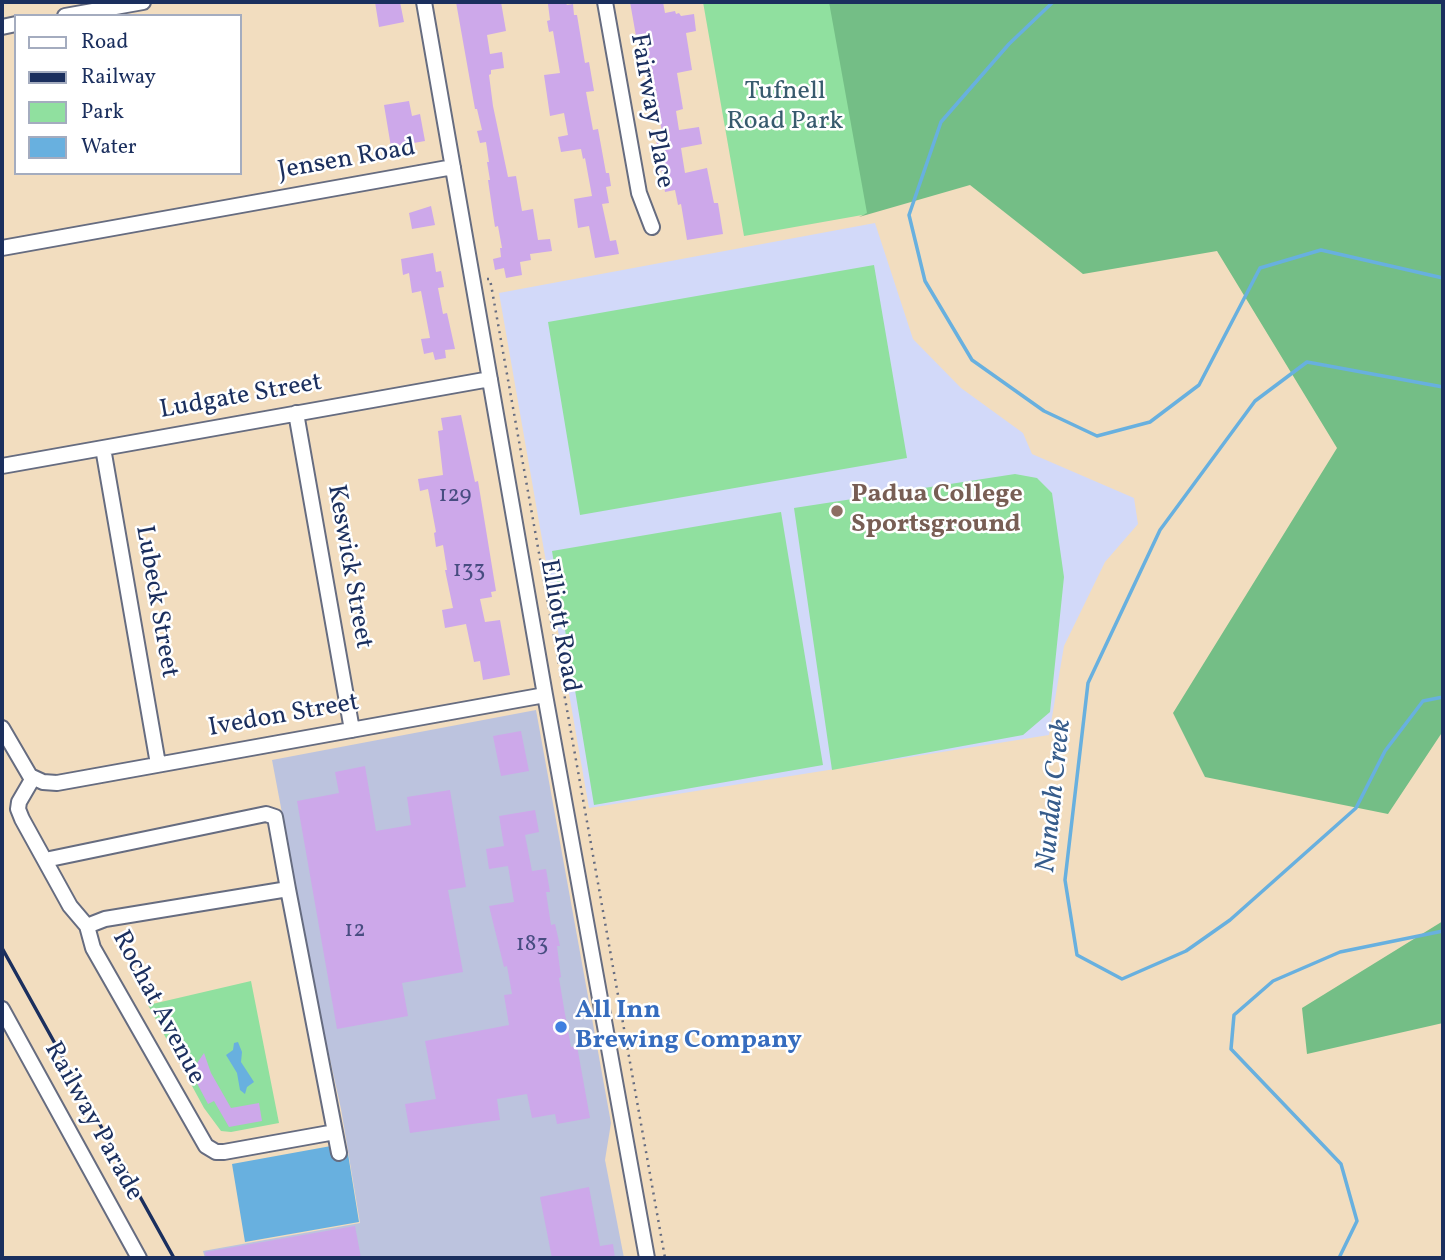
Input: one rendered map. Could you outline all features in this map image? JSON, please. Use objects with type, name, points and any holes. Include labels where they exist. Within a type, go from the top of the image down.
[{"type":"street","points":[[76,14],[143,2]]},
{"type":"street","name":"Elliott Road","points":[[424,2],[647,1258]]},
{"type":"street","name":"Fairway Place","points":[[605,2],[639,193],[652,227]]},
{"type":"street","name":"Jensen Road","points":[[2,248],[453,167]]},
{"type":"street","name":"Ludgate Street","points":[[2,466],[489,379]]},
{"type":"street","name":"Keswick Street","points":[[296,413],[352,730]]},
{"type":"street","name":"Lubeck Street","points":[[103,448],[158,764]]},
{"type":"street","name":"Ivedon Street","points":[[33,778],[57,783],[545,695]]},
{"type":"street","points":[[2,728],[24,769],[33,778]]},
{"type":"street","name":"Rochat Avenue","points":[[33,778],[21,796],[18,809],[70,906],[87,926],[93,948],[206,1146],[216,1152],[225,1152],[335,1132]]},
{"type":"street","points":[[45,860],[266,814],[275,817],[339,1153]]},
{"type":"street","points":[[87,926],[105,919],[288,889]]},
{"type":"street","name":"Railway Parade","points":[[3,1015],[139,1258]]},
{"type":"path","points":[[473,282],[490,279],[664,1258]]},
{"type":"shaded area","name":"Padua College Sportsground","points":[[875,223],[913,339],[961,388],[1023,433],[1032,454],[1134,498],[1138,524],[1105,562],[1064,646],[1049,735],[589,808],[499,293]]},
{"type":"shaded area","points":[[536,710],[611,1123],[605,1160],[624,1258],[205,1258],[203,1251],[360,1223],[341,1109],[321,1019],[272,760]]},
{"type":"green space","name":"Tufnell Road Park","points":[[703,2],[830,2],[868,214],[744,236]]},
{"type":"green space","points":[[829,2],[1443,2],[1443,731],[1388,814],[1205,777],[1173,713],[1337,448],[1217,251],[1083,274],[970,185],[859,217],[867,213]]},
{"type":"green space","points":[[874,265],[907,458],[580,515],[548,322]]},
{"type":"green space","points":[[1015,474],[1037,478],[1052,493],[1064,577],[1050,712],[1023,735],[832,770],[794,508]]},
{"type":"green space","points":[[781,512],[823,765],[594,805],[552,551]]},
{"type":"green space","points":[[1443,921],[1443,1023],[1307,1054],[1302,1008]]},
{"type":"green space","points":[[251,981],[279,1123],[231,1132],[221,1131],[204,1108],[148,1005]]},
{"type":"water","points":[[238,1042],[242,1052],[241,1062],[254,1082],[247,1087],[245,1094],[240,1090],[237,1073],[226,1055],[233,1050],[234,1043]]},
{"type":"water","points":[[331,1146],[333,1157],[348,1154],[359,1222],[245,1242],[232,1164]]},
{"type":"building","points":[[375,2],[400,2],[404,22],[379,27]]},
{"type":"building","points":[[456,2],[501,2],[506,31],[487,35],[490,54],[502,52],[504,68],[491,70],[489,75],[493,106],[508,177],[516,176],[522,211],[533,209],[538,240],[550,239],[552,251],[530,254],[531,260],[520,262],[522,275],[506,278],[504,268],[495,270],[493,259],[501,257],[502,248],[493,214],[486,142],[480,143],[477,131],[482,130],[475,109]]},
{"type":"building","points":[[565,2],[567,5],[573,4],[585,63],[589,62],[594,91],[586,92],[593,130],[598,129],[611,186],[606,187],[609,203],[602,204],[610,241],[616,240],[619,254],[595,258],[589,226],[578,228],[574,199],[592,196],[585,158],[583,159],[581,149],[561,152],[558,137],[568,135],[564,113],[550,116],[544,75],[560,73],[553,31],[549,32],[547,21],[550,20],[548,4]]},
{"type":"building","points":[[630,2],[663,2],[665,13],[675,11],[681,16],[694,14],[696,31],[686,33],[692,70],[677,73],[683,109],[676,111],[679,130],[699,127],[702,144],[681,148],[685,173],[707,168],[714,203],[718,203],[723,234],[687,240],[681,204],[678,205],[675,190],[665,192],[655,134],[662,133],[658,109],[651,110],[640,35],[636,36]]},
{"type":"building","points":[[409,101],[412,116],[420,114],[425,141],[391,147],[384,105]]},
{"type":"building","points":[[431,206],[435,225],[412,229],[409,213]]},
{"type":"building","points":[[433,253],[436,272],[441,271],[444,287],[438,288],[443,314],[447,313],[455,349],[445,350],[446,358],[435,360],[433,352],[424,354],[421,339],[430,338],[421,291],[412,293],[409,273],[403,275],[401,259]]},
{"type":"building","points":[[461,415],[475,482],[478,481],[496,591],[491,592],[492,597],[480,599],[485,622],[500,620],[510,675],[483,680],[480,661],[474,662],[466,624],[445,628],[442,610],[453,608],[443,545],[436,547],[428,489],[420,491],[418,479],[443,475],[438,431],[443,430],[441,418]]},
{"type":"building","points":[[521,731],[529,771],[501,776],[493,736]]},
{"type":"building","points":[[365,766],[376,831],[411,825],[407,797],[450,790],[466,887],[448,890],[463,972],[402,983],[408,1016],[337,1029],[297,801],[339,793],[335,772]]},
{"type":"building","points":[[535,810],[539,832],[525,835],[532,871],[546,869],[551,925],[555,924],[560,946],[557,946],[559,978],[565,1014],[571,1047],[577,1046],[590,1118],[557,1124],[555,1114],[532,1118],[527,1094],[497,1099],[500,1120],[410,1133],[405,1104],[436,1099],[425,1041],[509,1025],[504,995],[512,994],[507,966],[504,967],[489,906],[514,902],[508,866],[489,869],[486,849],[504,846],[499,816]]},
{"type":"building","points":[[204,1053],[211,1073],[231,1108],[259,1103],[262,1121],[229,1127],[214,1101],[208,1104],[191,1072]]},
{"type":"building","points":[[589,1187],[600,1246],[613,1244],[615,1258],[552,1258],[540,1197]]},
{"type":"building","points":[[355,1226],[361,1258],[206,1258],[205,1252]]},
{"type":"waterway","name":"Nundah Creek","points":[[1053,2],[1009,44],[941,122],[909,215],[925,281],[972,360],[1044,411],[1097,436],[1150,422],[1199,385],[1260,268],[1321,250],[1443,278]]},
{"type":"waterway","name":"Nundah Creek","points":[[1443,387],[1307,362],[1255,401],[1160,530],[1088,683],[1065,880],[1077,955],[1122,979],[1186,951],[1230,920],[1356,808],[1385,751],[1423,701],[1443,697]]},
{"type":"waterway","name":"Nundah Creek","points":[[1339,1258],[1357,1221],[1341,1164],[1231,1049],[1234,1015],[1273,981],[1340,952],[1443,931]]},
{"type":"railway","points":[[2,948],[174,1258]]},
{"type":"place","name":"Padua College Sportsground","points":[[837,511]]},
{"type":"place","name":"All Inn Brewing Company","points":[[561,1027]]}]
